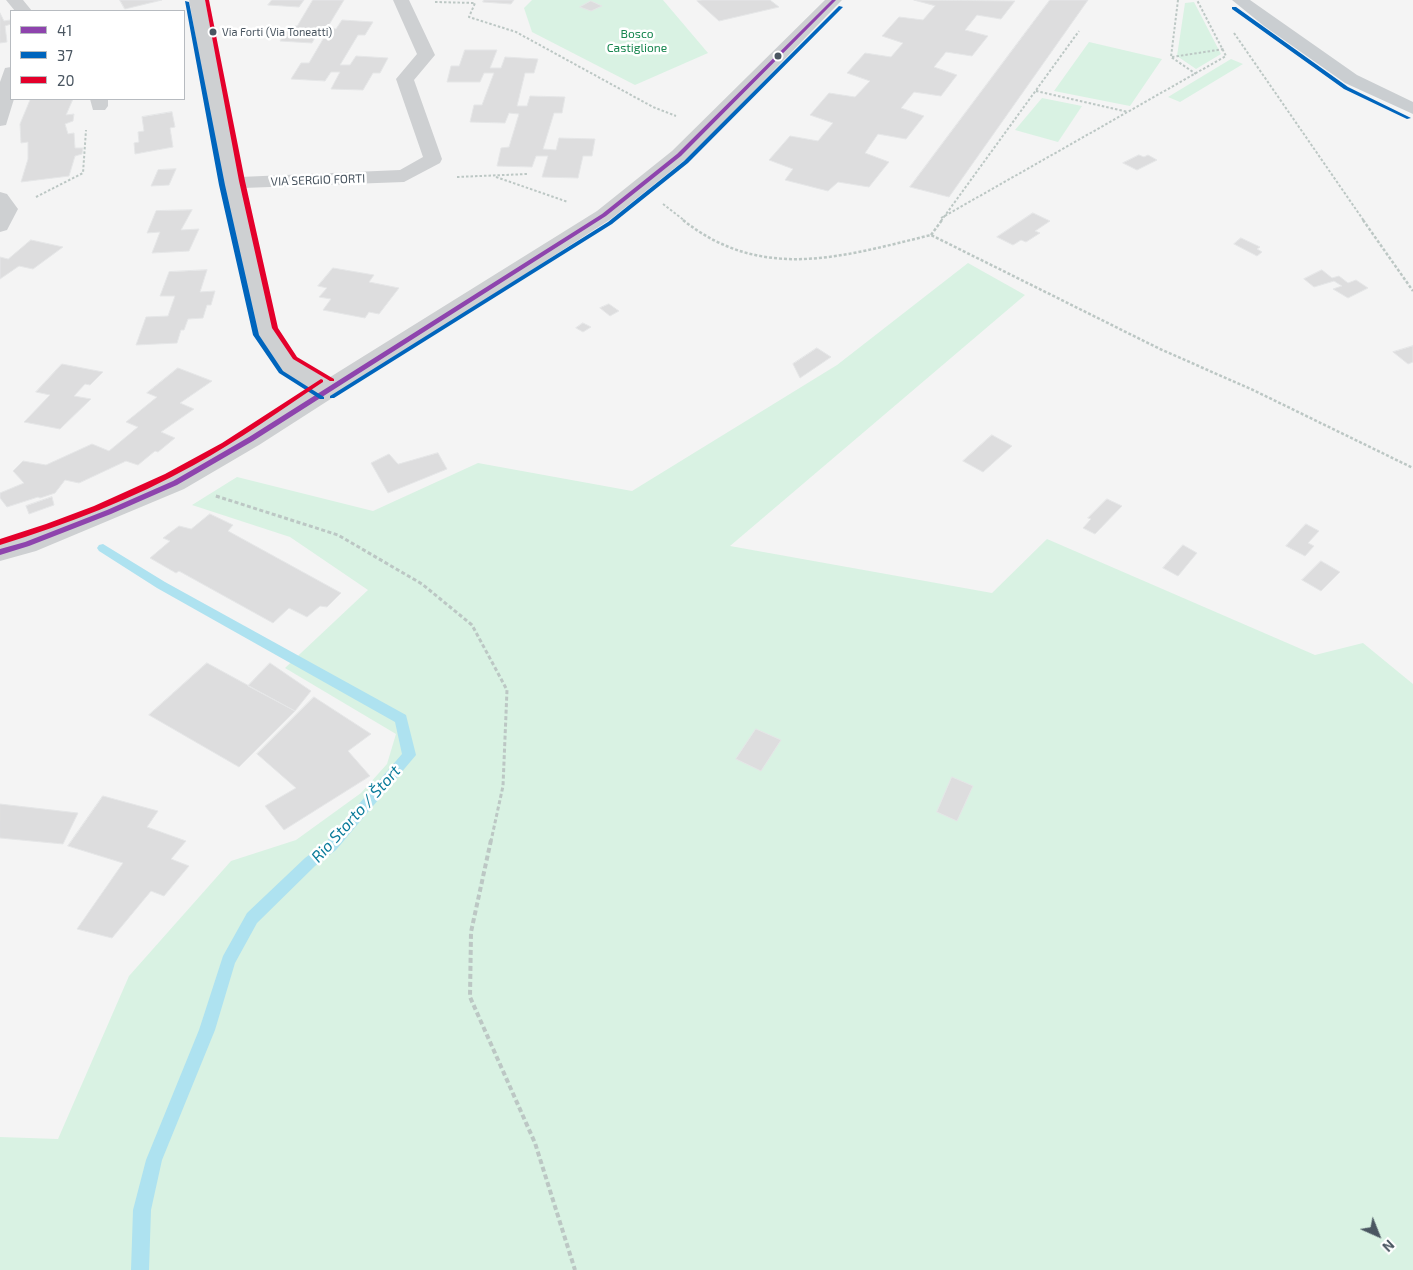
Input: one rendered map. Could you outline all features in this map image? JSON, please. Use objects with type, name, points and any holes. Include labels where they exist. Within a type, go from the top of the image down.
[{"type":"main road","points":[[1240,0],[1351,79],[1413,109]]},
{"type":"street","points":[[14,0],[23,10]]},
{"type":"street","points":[[197,0],[232,183],[266,332],[288,365],[326,389]]},
{"type":"street","points":[[0,552],[27,544],[100,516],[175,483],[252,439],[326,389],[529,264],[604,215],[642,185],[712,124],[834,0]]},
{"type":"street","name":"VIA SERGIO FORTI","points":[[232,183],[404,176],[433,158],[405,80],[426,55],[401,1]]},
{"type":"street","points":[[0,122],[10,77]]},
{"type":"path","points":[[1171,57],[1178,0]]},
{"type":"path","points":[[941,218],[1226,56],[1197,0]]},
{"type":"path","points":[[401,1],[475,2],[469,17],[516,32],[653,107],[682,117]]},
{"type":"path","points":[[931,235],[941,218],[1079,31]]},
{"type":"path","points":[[1233,32],[1306,140],[1413,291]]},
{"type":"path","points":[[1171,57],[1224,49]]},
{"type":"path","points":[[1171,57],[1196,74]]},
{"type":"path","points":[[1036,91],[1129,112]]},
{"type":"path","points":[[3,211],[65,184],[83,173],[88,111],[99,102]]},
{"type":"path","points":[[404,176],[527,174]]},
{"type":"path","points":[[492,176],[574,204]]},
{"type":"path","points":[[642,185],[687,226],[717,243],[744,254],[772,259],[832,258],[931,235],[1160,349],[1253,390],[1413,468]]},
{"type":"path","points":[[210,494],[338,535],[422,584],[472,625],[507,690],[503,786],[471,932],[470,998],[535,1143],[575,1270]]},
{"type":"green space","name":"Bosco Castiglione","points":[[532,0],[663,0],[708,53],[635,85],[532,32],[524,8]]},
{"type":"green space","points":[[1194,2],[1221,54],[1196,69],[1177,56],[1185,3]]},
{"type":"green space","points":[[1089,42],[1162,59],[1130,106],[1054,91]]},
{"type":"green space","points":[[1231,59],[1243,64],[1180,102],[1168,97]]},
{"type":"green space","points":[[1042,98],[1082,106],[1058,142],[1015,130]]},
{"type":"green space","points":[[968,263],[1025,295],[730,546],[992,593],[1047,539],[1315,655],[1363,643],[1413,684],[1413,1270],[0,1270],[0,1137],[58,1139],[129,976],[231,861],[296,840],[361,793],[387,764],[396,734],[285,668],[368,590],[290,537],[192,505],[237,477],[373,511],[478,463],[632,491],[837,365]]},
{"type":"building","points":[[120,0],[162,0],[125,9]]},
{"type":"building","points":[[272,0],[304,0],[299,7],[268,5]]},
{"type":"building","points":[[313,0],[344,0],[327,28],[336,29],[342,20],[373,22],[365,35],[358,35],[340,65],[350,65],[356,56],[388,58],[380,73],[373,73],[363,90],[331,89],[340,72],[331,72],[325,81],[291,79],[301,63],[309,63],[326,34],[317,34],[312,43],[280,41],[289,26],[297,26]]},
{"type":"building","points":[[484,0],[514,0],[511,4],[483,2]]},
{"type":"building","points":[[770,0],[779,7],[719,21],[697,1]]},
{"type":"building","points":[[914,0],[1015,1],[1001,19],[977,15],[965,30],[988,36],[972,56],[946,52],[934,67],[957,75],[941,96],[914,92],[901,108],[924,116],[906,139],[878,134],[865,153],[889,162],[869,187],[838,182],[828,191],[785,180],[793,169],[769,160],[790,136],[818,141],[833,123],[810,115],[829,93],[855,97],[870,81],[847,73],[865,53],[891,57],[903,43],[882,36],[899,17],[923,20],[935,6]]},
{"type":"building","points":[[1050,0],[1088,0],[949,197],[910,187]]},
{"type":"building","points":[[591,1],[602,6],[591,11],[580,7]]},
{"type":"building","points":[[0,13],[4,21],[10,20],[10,24],[5,26],[7,42],[0,43]]},
{"type":"building","points":[[465,50],[497,50],[490,68],[501,68],[505,57],[538,59],[534,73],[525,73],[517,106],[527,106],[530,96],[565,97],[562,113],[554,113],[543,149],[556,150],[559,138],[595,139],[592,156],[583,156],[578,178],[542,177],[548,156],[536,156],[532,167],[497,166],[501,148],[509,147],[519,114],[509,113],[505,123],[470,122],[474,105],[482,105],[494,73],[484,73],[480,82],[447,82],[451,66],[459,66]]},
{"type":"building","points":[[30,100],[73,100],[66,115],[74,114],[73,121],[65,124],[68,134],[74,133],[75,148],[83,148],[82,154],[75,156],[69,176],[21,182],[28,159],[28,142],[21,143],[20,124]]},
{"type":"building","points":[[172,112],[175,127],[170,128],[173,147],[135,154],[134,143],[139,142],[138,132],[144,131],[142,117]]},
{"type":"building","points":[[1139,155],[1144,157],[1148,155],[1157,160],[1137,170],[1123,163]]},
{"type":"building","points":[[176,169],[169,185],[151,186],[158,170]]},
{"type":"building","points":[[192,210],[181,230],[199,229],[189,251],[152,253],[160,232],[147,233],[156,211]]},
{"type":"building","points":[[1033,213],[1050,221],[1035,231],[1040,233],[1026,242],[1021,240],[1013,245],[997,237]]},
{"type":"building","points":[[1241,238],[1260,247],[1257,249],[1262,252],[1257,256],[1234,244]]},
{"type":"building","points":[[31,240],[63,247],[33,269],[19,266],[0,279],[0,257],[8,259]]},
{"type":"building","points":[[333,268],[374,275],[369,282],[399,288],[379,314],[369,312],[365,318],[323,310],[331,299],[319,297],[327,288],[318,286]]},
{"type":"building","points":[[207,270],[200,292],[215,291],[211,305],[207,305],[203,318],[188,319],[184,330],[181,330],[177,343],[136,345],[146,317],[168,316],[175,296],[160,296],[169,272]]},
{"type":"building","points":[[1322,270],[1332,278],[1339,276],[1348,283],[1356,280],[1368,288],[1348,298],[1333,289],[1342,286],[1334,281],[1314,287],[1304,279]]},
{"type":"building","points":[[609,304],[619,311],[610,316],[600,308]]},
{"type":"building","points":[[583,323],[591,327],[583,332],[576,328]]},
{"type":"building","points":[[1413,346],[1413,362],[1408,364],[1393,352]]},
{"type":"building","points":[[817,348],[831,357],[800,378],[793,364]]},
{"type":"building","points":[[62,364],[103,372],[90,385],[85,384],[74,396],[91,399],[60,429],[24,422],[50,395],[36,392]]},
{"type":"building","points":[[178,368],[212,381],[180,403],[194,409],[161,432],[175,438],[158,452],[155,451],[138,465],[126,461],[79,483],[65,480],[55,493],[40,498],[7,507],[0,498],[0,493],[24,483],[13,471],[23,461],[46,465],[92,444],[109,451],[138,427],[126,422],[157,397],[147,393]]},
{"type":"building","points":[[992,435],[1012,446],[983,472],[963,461]]},
{"type":"building","points":[[438,453],[447,469],[388,493],[371,463],[389,454],[398,464]]},
{"type":"building","points":[[52,497],[54,505],[29,514],[26,506]]},
{"type":"building","points":[[1107,499],[1122,506],[1095,534],[1083,528],[1091,519],[1088,518]]},
{"type":"building","points":[[210,514],[233,525],[228,531],[341,593],[327,607],[320,606],[307,617],[289,608],[273,623],[179,571],[176,573],[150,558],[170,541],[163,538],[179,526],[191,529]]},
{"type":"building","points":[[1306,524],[1319,531],[1308,543],[1314,546],[1305,556],[1286,546]]},
{"type":"building","points":[[1183,545],[1197,553],[1178,576],[1163,568]]},
{"type":"building","points":[[1321,561],[1340,572],[1321,591],[1302,580]]},
{"type":"building","points":[[207,663],[295,711],[239,767],[149,715]]},
{"type":"building","points":[[270,663],[311,691],[295,711],[248,686]]},
{"type":"building","points":[[314,697],[371,734],[348,751],[370,776],[284,830],[265,806],[296,788],[257,754]]},
{"type":"building","points":[[756,729],[781,740],[761,771],[736,759]]},
{"type":"building","points":[[952,777],[973,786],[957,821],[937,812]]},
{"type":"building","points":[[103,796],[158,811],[147,827],[186,841],[171,859],[189,866],[164,896],[151,891],[112,938],[77,929],[123,863],[68,846]]},
{"type":"building","points":[[0,804],[78,813],[63,844],[0,838]]},
{"type":"waterway","name":"Rio Storto / Štort","points":[[103,548],[161,585],[401,719],[409,755],[331,846],[310,862],[252,918],[228,961],[207,1030],[154,1160],[142,1210],[140,1270]]},
{"type":"transit line","name":"20","points":[[207,0],[242,181],[275,328],[295,358],[332,380]]},
{"type":"transit line","name":"41","points":[[0,552],[27,544],[109,512],[175,483],[251,439],[604,215],[679,155],[834,0]]},
{"type":"transit line","name":"37","points":[[187,2],[222,185],[256,335],[281,372],[322,398]]},
{"type":"transit line","name":"37","points":[[332,397],[610,223],[686,162],[841,7]]},
{"type":"transit line","name":"37","points":[[1234,8],[1346,88],[1409,118]]},
{"type":"transit line","name":"20","points":[[0,542],[97,508],[167,476],[257,424],[321,381]]},
{"type":"place","name":"Via Forti (Via Toneatti)","points":[[213,32]]}]
